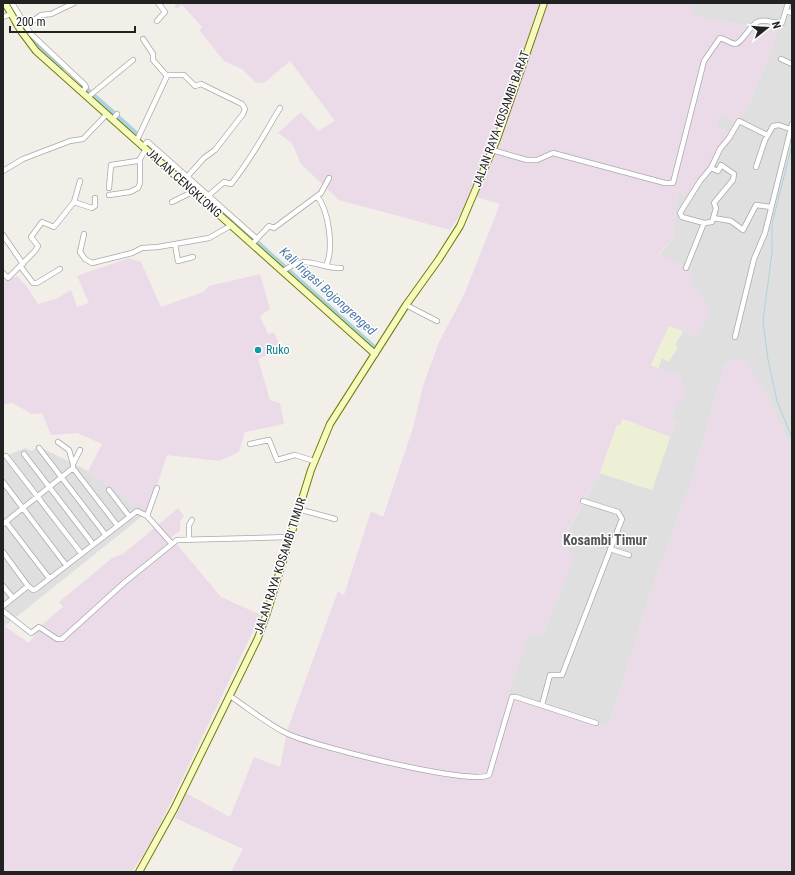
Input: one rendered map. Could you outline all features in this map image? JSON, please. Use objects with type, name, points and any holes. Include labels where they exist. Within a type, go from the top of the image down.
[{"type":"main road","name":"JALAN CENGKLONG","points":[[5,3],[28,42],[36,51],[91,95],[107,114],[115,116],[137,140],[169,165],[232,225],[255,242],[375,354]]},
{"type":"main road","name":"JALAN RAYA KOSAMBI BARAT","points":[[375,354],[406,305],[439,259],[460,226],[492,150],[544,3]]},
{"type":"main road","name":"JALAN RAYA KOSAMBI TIMUR","points":[[140,872],[185,780],[230,696],[252,651],[266,616],[289,537],[314,461],[330,424],[375,354]]},
{"type":"street","points":[[12,3],[26,26],[40,44],[83,83],[83,90]]},
{"type":"street","points":[[26,26],[41,15],[51,14],[74,3]]},
{"type":"street","points":[[157,21],[165,12],[158,3]]},
{"type":"street","points":[[492,150],[527,160],[537,160],[553,153],[665,183],[673,183],[704,61],[709,51],[720,38],[737,44],[758,22],[765,20],[782,23],[788,3]]},
{"type":"street","points":[[786,11],[792,13]]},
{"type":"street","points":[[3,17],[11,14]]},
{"type":"street","points":[[143,39],[153,54],[153,60],[167,75],[184,75],[195,86],[201,84],[242,104],[245,109],[243,114],[216,150],[204,158],[186,178]]},
{"type":"street","points":[[781,59],[792,64]]},
{"type":"street","points":[[91,95],[133,60]]},
{"type":"street","points":[[137,140],[167,75]]},
{"type":"street","points":[[208,196],[224,182],[231,184],[241,172],[260,144],[280,108]]},
{"type":"street","points":[[3,171],[23,159],[70,141],[82,139],[107,114]]},
{"type":"street","points":[[711,168],[718,170],[721,166],[734,174],[733,180],[714,203],[716,208],[711,224],[704,224],[682,217],[680,213],[700,181],[711,168],[720,150],[739,121],[767,135]]},
{"type":"street","points":[[735,337],[754,259],[765,233],[792,124]]},
{"type":"street","points":[[756,167],[767,135],[775,125],[790,129]]},
{"type":"street","points":[[109,195],[130,192],[138,188],[140,159],[145,146]]},
{"type":"street","points":[[109,188],[111,164],[132,162],[140,159]]},
{"type":"street","points":[[169,165],[186,178],[192,187],[208,196],[255,242],[269,226],[274,228],[318,196],[323,191],[329,178]]},
{"type":"street","points":[[3,273],[8,278],[22,266],[38,247],[31,238],[42,222],[54,227],[74,202],[80,181]]},
{"type":"street","points":[[172,202],[192,187]]},
{"type":"street","points":[[318,196],[327,219],[330,258],[326,266]]},
{"type":"street","points":[[74,202],[92,208],[95,206],[96,198]]},
{"type":"street","points":[[713,218],[730,221],[743,230],[756,204],[771,207]]},
{"type":"street","points":[[686,268],[704,224]]},
{"type":"street","points":[[84,234],[80,252],[85,259],[92,263],[132,253],[142,248],[209,238],[232,225]]},
{"type":"street","points":[[3,234],[33,283],[37,283],[60,269]]},
{"type":"street","points":[[175,244],[178,261],[193,257]]},
{"type":"street","points":[[285,269],[302,261],[311,261],[326,266],[341,268]]},
{"type":"street","points":[[406,305],[438,321]]},
{"type":"street","points":[[250,444],[270,440],[277,460],[282,460],[288,456],[291,457],[295,455],[314,461]]},
{"type":"street","points":[[58,442],[70,451],[73,466],[117,525]]},
{"type":"street","points":[[38,448],[105,534]]},
{"type":"street","points":[[49,578],[4,523],[62,477],[73,466],[80,450]]},
{"type":"street","points":[[24,454],[93,544]]},
{"type":"street","points":[[6,456],[81,553]]},
{"type":"street","points":[[3,482],[66,565]]},
{"type":"street","points":[[147,516],[157,488]]},
{"type":"street","points":[[109,490],[129,516]]},
{"type":"street","points":[[542,705],[550,675],[562,675],[622,519],[622,516],[618,512],[583,501]]},
{"type":"street","points":[[298,509],[335,519]]},
{"type":"street","points":[[3,552],[28,586],[33,590],[137,511],[147,516],[172,544]]},
{"type":"street","points":[[189,539],[189,525],[192,520]]},
{"type":"street","points":[[3,611],[29,632],[33,632],[39,627],[57,639],[62,640],[125,582],[178,539],[289,537]]},
{"type":"street","points":[[610,549],[629,555]]},
{"type":"street","points":[[3,586],[13,598]]},
{"type":"street","points":[[3,606],[28,586]]},
{"type":"street","points":[[230,696],[285,733],[421,770],[483,778],[489,776],[491,771],[512,697],[542,705],[596,724]]},
{"type":"shaded area","points":[[177,3],[693,3],[692,14],[717,21],[748,26],[763,19],[779,22],[770,55],[745,112],[737,123],[720,113],[716,126],[729,132],[706,174],[690,199],[678,192],[673,238],[659,254],[685,267],[693,280],[691,283],[693,288],[696,286],[711,310],[697,337],[669,326],[651,365],[682,377],[679,383],[687,388],[680,404],[677,403],[671,417],[676,419],[670,437],[623,419],[620,426],[617,425],[600,473],[562,540],[569,544],[568,551],[576,555],[542,636],[530,633],[508,694],[608,728],[654,583],[691,483],[724,367],[733,359],[746,361],[768,397],[792,450],[792,872],[231,872],[243,849],[175,818],[186,793],[230,817],[254,757],[280,767],[287,731],[338,591],[344,595],[371,511],[383,517],[413,428],[423,386],[439,342],[464,295],[500,204],[473,196],[450,230],[339,200],[301,164],[292,143],[278,133],[301,112],[318,131],[335,121],[290,61],[265,82],[256,83],[242,69],[224,61],[199,30],[202,27],[182,5],[177,9],[174,6]]},
{"type":"shaded area","points":[[693,3],[792,3],[792,450],[768,397],[746,362],[733,359],[724,367],[691,483],[654,583],[608,728],[508,694],[530,632],[542,636],[575,556],[567,551],[562,541],[600,473],[652,490],[676,420],[671,418],[677,403],[679,383],[682,377],[658,368],[662,358],[668,362],[678,348],[674,345],[683,331],[697,337],[696,286],[693,289],[685,267],[659,255],[673,238],[678,191],[690,199],[729,133],[716,126],[720,113],[745,112],[770,55],[779,23],[763,19],[748,26],[717,21],[691,14]]},
{"type":"shaded area","points":[[129,258],[141,262],[161,307],[203,292],[209,286],[260,274],[270,309],[260,316],[268,334],[274,332],[281,349],[258,359],[270,400],[280,403],[284,424],[245,432],[239,452],[219,461],[167,455],[154,494],[145,514],[88,471],[102,444],[77,433],[51,435],[42,413],[32,414],[11,402],[3,406],[3,281],[17,276],[27,287],[38,304],[56,299],[71,290],[77,307],[89,303],[77,276]]},
{"type":"shaded area","points":[[38,446],[88,471],[145,514],[5,626],[3,625],[3,457],[25,448],[32,451]]},
{"type":"shaded area","points":[[178,508],[184,516],[180,522],[180,531],[171,537],[221,597],[261,615],[153,839],[132,872],[3,872],[3,625],[29,643],[43,624],[63,607],[59,602],[112,558],[123,554]]},
{"type":"green space","points":[[669,326],[683,331],[675,345],[678,348],[668,362],[662,358],[658,368],[651,365]]},
{"type":"green space","points":[[622,419],[670,437],[652,490],[600,473],[617,425],[620,426]]},
{"type":"waterway","name":"Kali Irigasi Bojongrenged","points":[[28,37],[63,67]]},
{"type":"waterway","name":"Kali Irigasi Bojongrenged","points":[[83,86],[115,114]]},
{"type":"waterway","name":"Kali Irigasi Bojongrenged","points":[[117,116],[138,135]]},
{"type":"waterway","points":[[792,145],[772,224],[772,252],[763,321],[768,360],[777,401],[792,438]]},
{"type":"waterway","name":"Kali Irigasi Bojongrenged","points":[[174,167],[189,184]]},
{"type":"waterway","name":"Kali Irigasi Bojongrenged","points":[[193,186],[266,250]]},
{"type":"waterway","name":"Kali Irigasi Bojongrenged","points":[[268,252],[374,347]]},
{"type":"place","name":"Ruko","points":[[258,350]]},
{"type":"district","name":"Kosambi Timur","points":[[605,540]]}]
